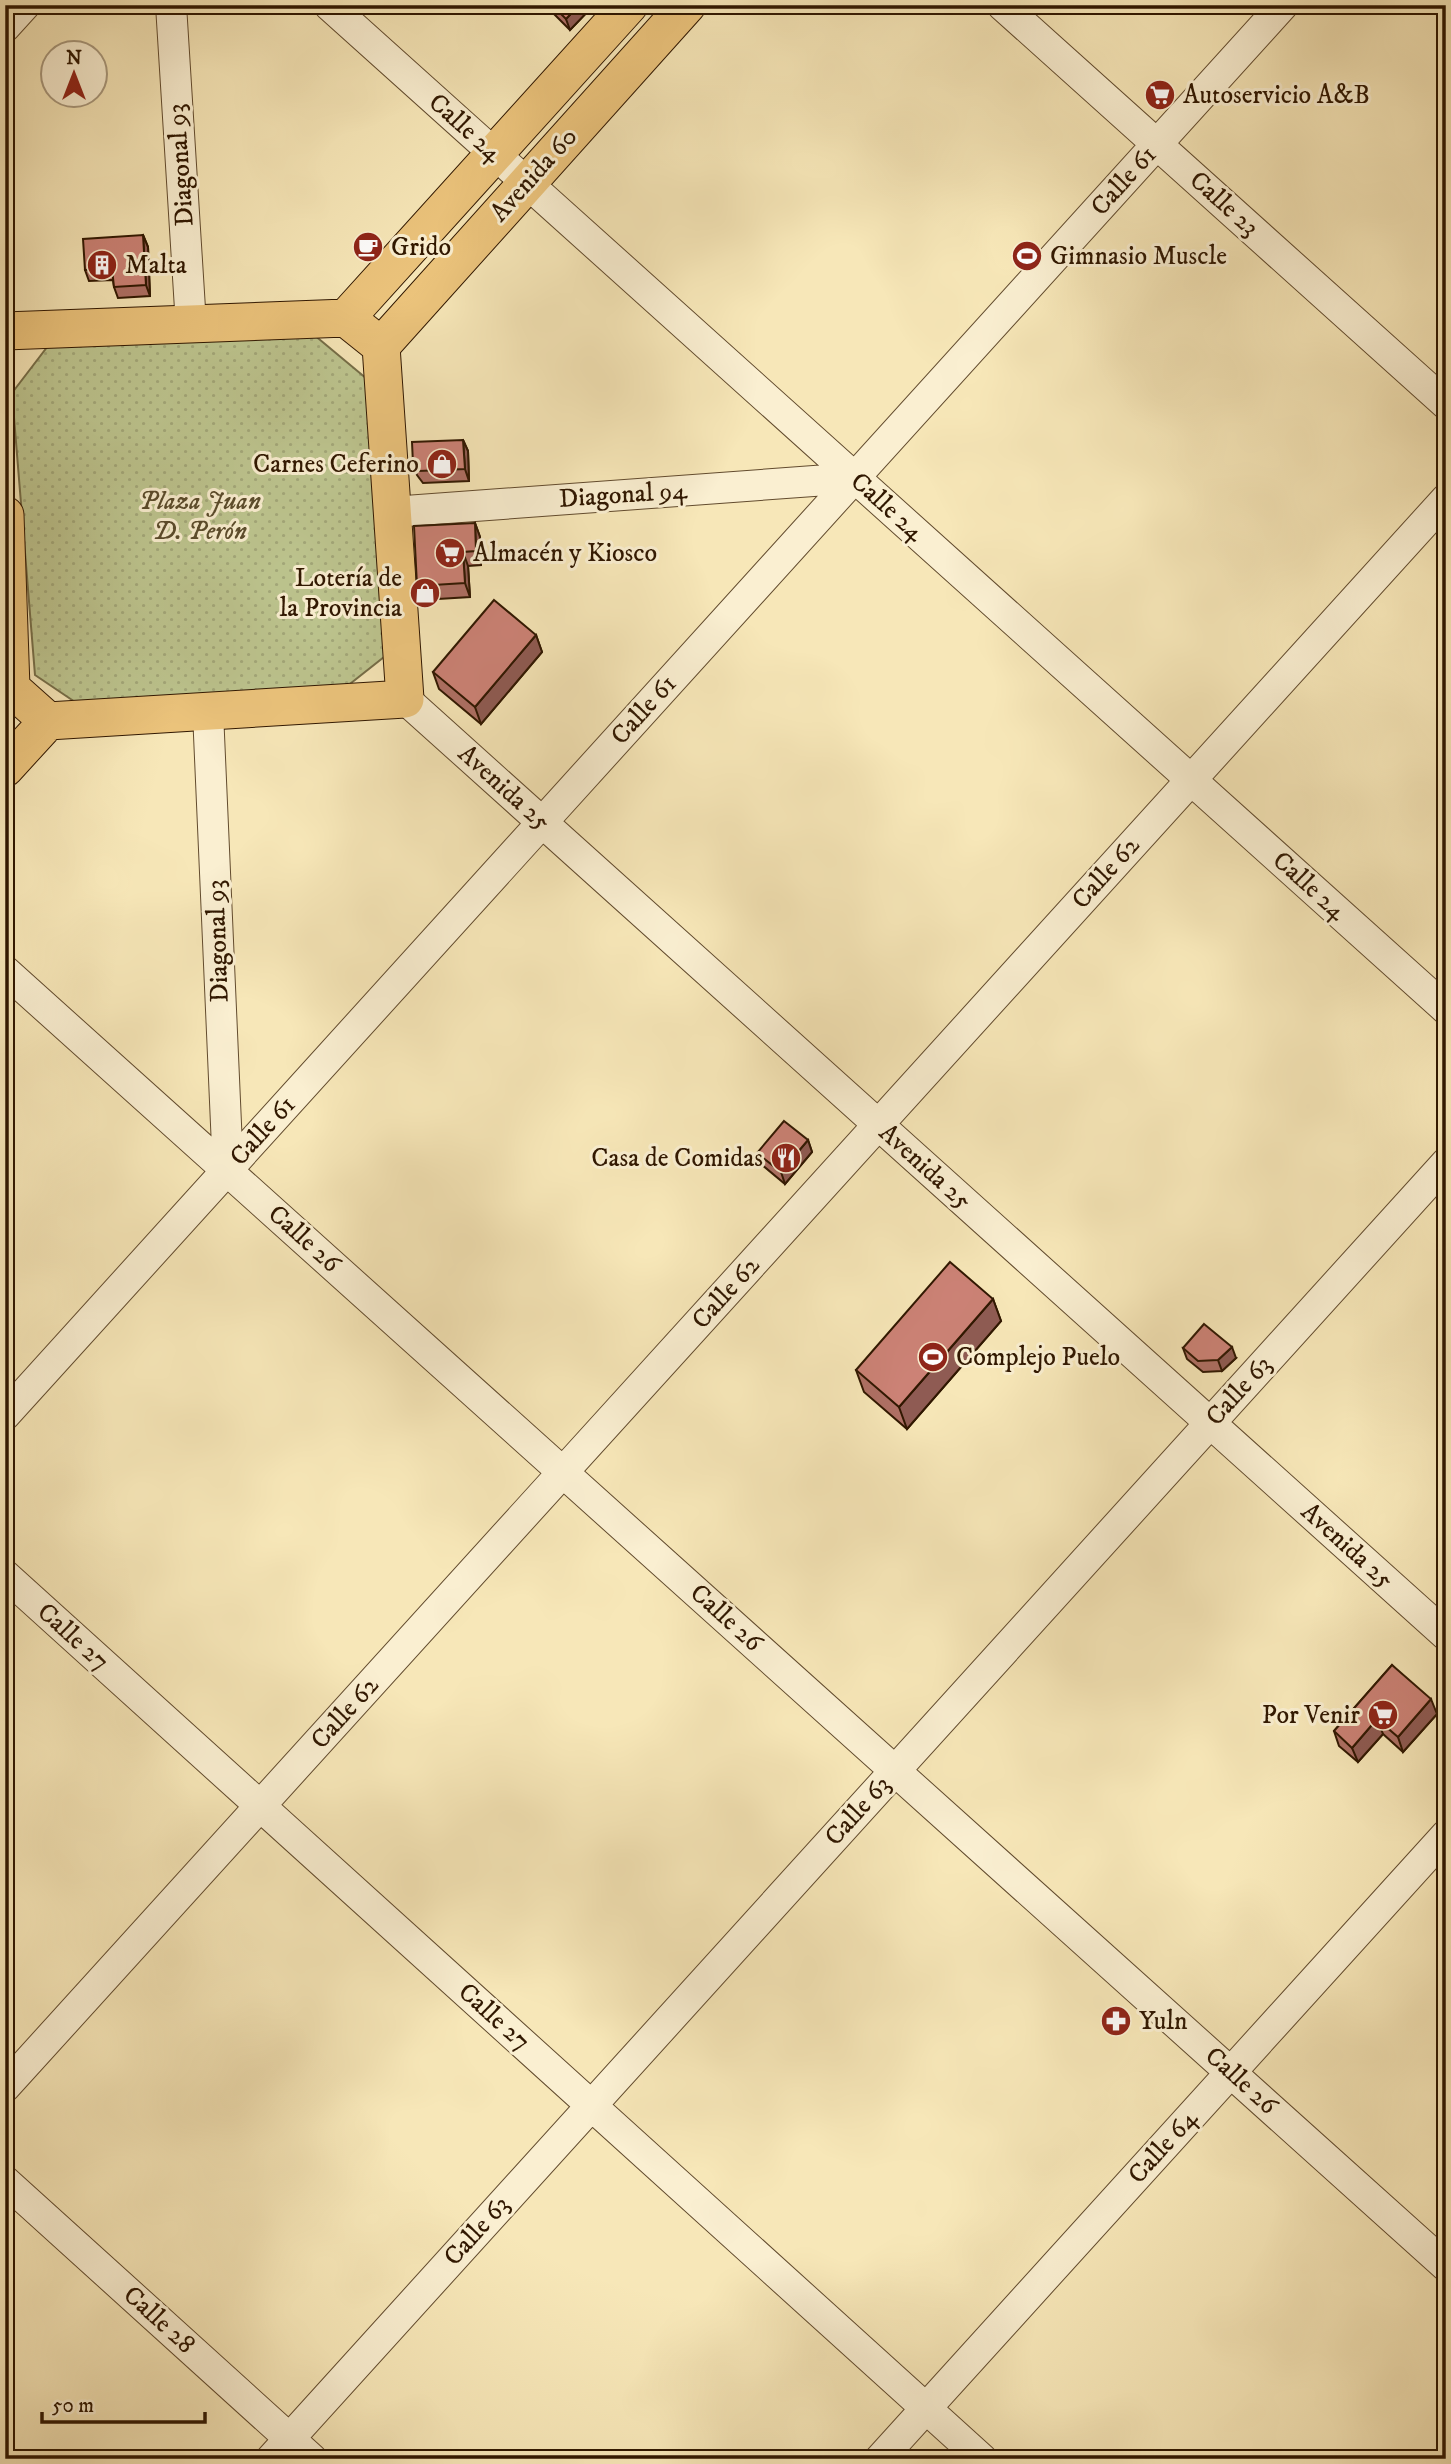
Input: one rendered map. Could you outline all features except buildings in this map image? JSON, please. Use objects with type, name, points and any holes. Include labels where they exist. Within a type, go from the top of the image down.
[{"type":"main road","name":"Avenida 60","points":[[346,318],[629,5]]},
{"type":"main road","name":"Avenida 60","points":[[381,346],[687,5]]},
{"type":"main road","points":[[5,331],[346,318],[381,346],[405,699],[48,721],[8,691],[5,515]]},
{"type":"main road","points":[[5,768],[48,721]]},
{"type":"street","points":[[5,27],[25,5]]},
{"type":"street","name":"Diagonal 93","points":[[171,5],[191,325]]},
{"type":"street","name":"Calle 24","points":[[328,5],[1446,1009]]},
{"type":"street","name":"Calle 23","points":[[1002,5],[1446,404]]},
{"type":"street","name":"Calle 61","points":[[5,1416],[1283,5]]},
{"type":"street","name":"Diagonal 94","points":[[392,512],[855,478]]},
{"type":"street","name":"Calle 62","points":[[5,2087],[1446,499]]},
{"type":"street","name":"Avenida 25","points":[[405,699],[1446,1634]]},
{"type":"street","name":"Diagonal 93","points":[[208,712],[228,1170]]},
{"type":"street","name":"Calle 26","points":[[5,971],[1446,2266]]},
{"type":"street","name":"Calle 63","points":[[280,2448],[1446,1163]]},
{"type":"street","name":"Calle 27","points":[[5,1575],[982,2459]]},
{"type":"street","name":"Calle 64","points":[[880,2459],[1446,1835]]},
{"type":"street","name":"Calle 28","points":[[5,2181],[280,2448],[313,2459]]},
{"type":"green space","name":"Plaza Juan D. Perón","points":[[313,334],[367,379],[389,653],[346,687],[81,706],[35,675],[12,393],[51,342]]},
{"type":"place","name":"Autoservicio A&B","points":[[1160,95]]},
{"type":"place","name":"Grido","points":[[368,247]]},
{"type":"place","name":"Gimnasio Muscle","points":[[1027,256]]},
{"type":"place","name":"Malta","points":[[102,265]]},
{"type":"place","name":"Carnes Ceferino","points":[[442,464]]},
{"type":"place","name":"Almacén y Kiosco","points":[[450,553]]},
{"type":"place","name":"Lotería de la Provincia","points":[[425,593]]},
{"type":"place","name":"Casa de Comidas","points":[[786,1158]]},
{"type":"place","name":"Complejo Puelo","points":[[933,1357]]},
{"type":"place","name":"Por Venir","points":[[1383,1715]]},
{"type":"place","name":"Yuln","points":[[1116,2021]]}]
